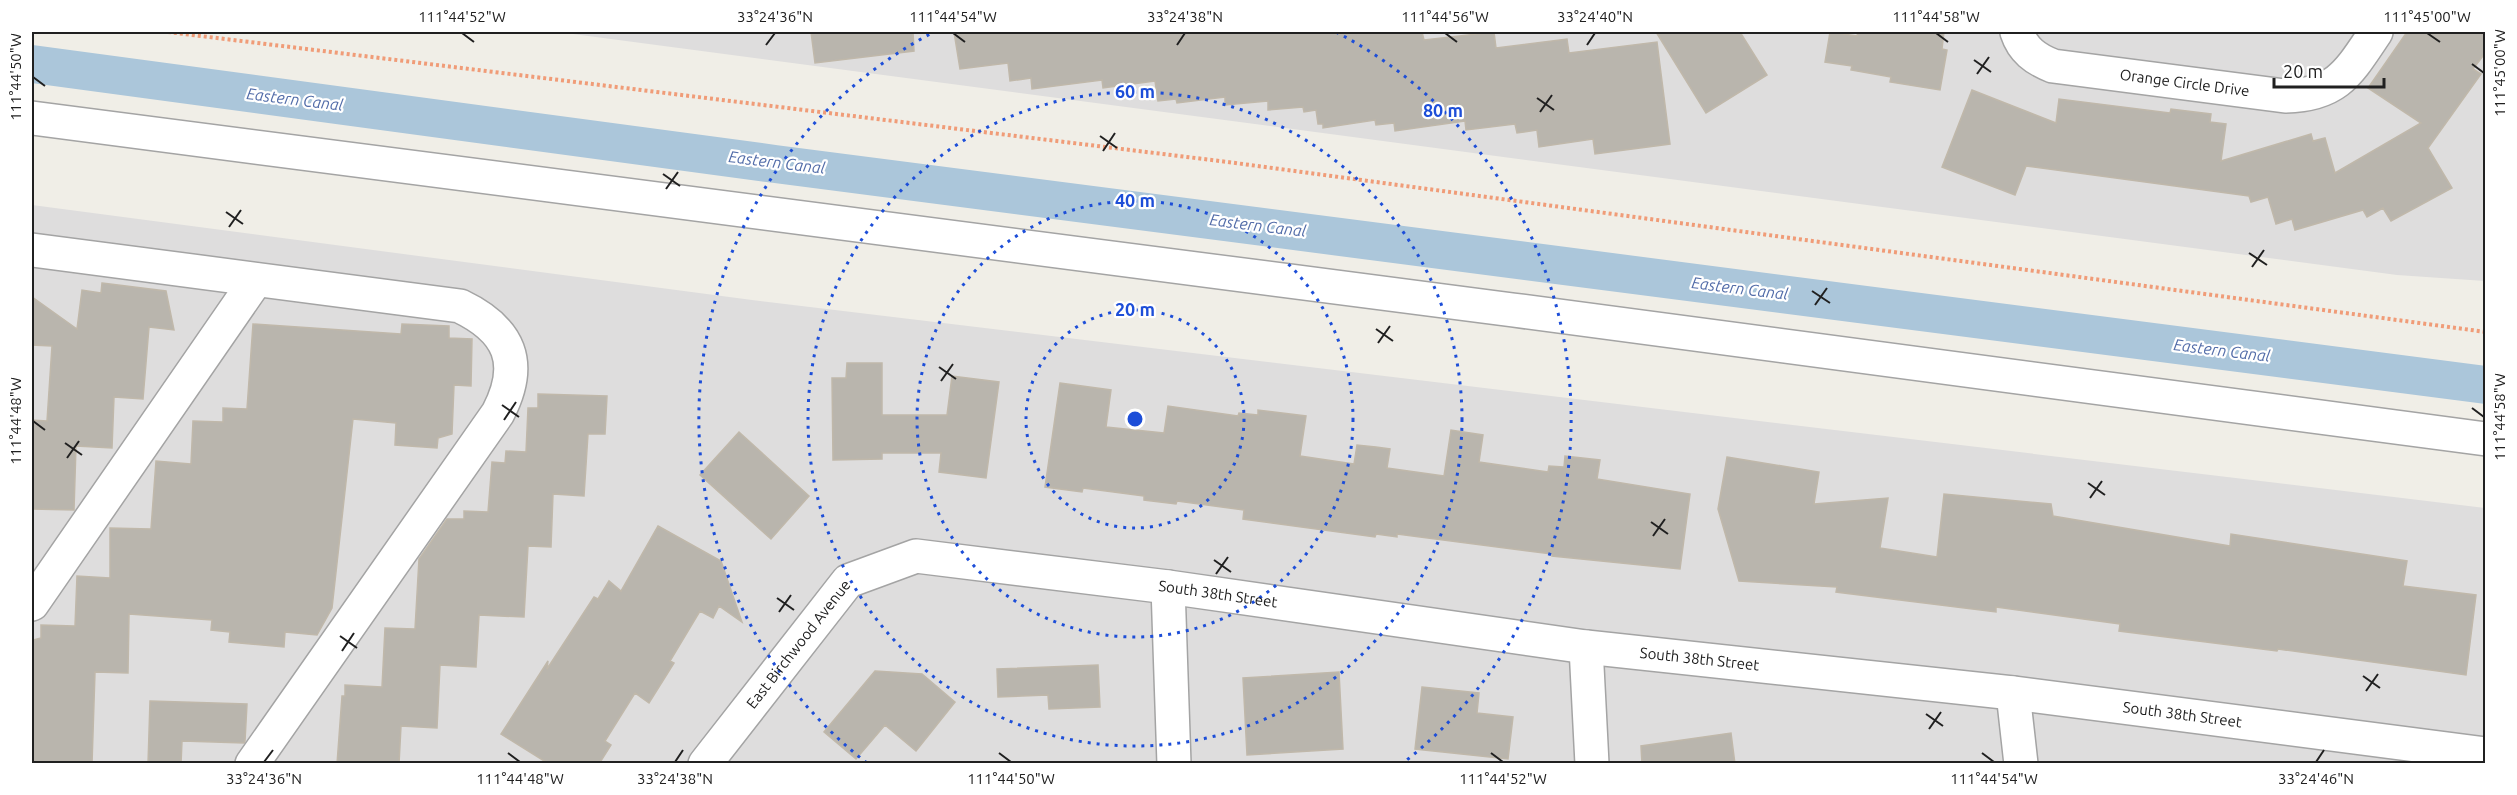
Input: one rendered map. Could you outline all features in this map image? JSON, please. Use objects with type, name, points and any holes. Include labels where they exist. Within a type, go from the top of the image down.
[{"type":"street","name":"Orange Circle Drive","points":[[2017,32],[2020,41],[2029,53],[2053,66],[2285,96],[2323,91],[2339,80],[2353,65],[2376,32]]},
{"type":"street","points":[[32,118],[1501,308],[2486,440]]},
{"type":"street","points":[[32,249],[460,306],[475,313],[499,333],[507,345],[512,360],[511,379],[506,398],[498,413],[252,764]]},
{"type":"street","points":[[32,604],[256,280]]},
{"type":"street","name":"South 38th Street","points":[[915,556],[1168,587],[1586,647],[2013,693],[2486,754]]},
{"type":"street","name":"East Birchwood Avenue","points":[[705,764],[848,581],[915,556]]},
{"type":"street","points":[[1168,587],[1174,764]]},
{"type":"street","points":[[1586,647],[1592,764]]},
{"type":"street","points":[[2013,693],[2021,764]]},
{"type":"path","points":[[168,32],[1228,162],[2486,332]]},
{"type":"shaded area","points":[[558,32],[2485,32],[2485,281],[2397,275]]},
{"type":"shaded area","points":[[32,205],[752,300],[2485,508],[2485,763],[32,763]]},
{"type":"building","points":[[811,32],[913,32],[914,51],[815,63]]},
{"type":"building","points":[[954,32],[1422,32],[1424,40],[1494,32],[1496,48],[1567,39],[1569,53],[1657,42],[1670,144],[1595,154],[1593,139],[1539,147],[1537,130],[1517,133],[1515,124],[1466,130],[1465,121],[1395,131],[1394,123],[1376,125],[1375,120],[1323,128],[1323,124],[1318,124],[1316,110],[1304,112],[1303,107],[1268,110],[1268,101],[1225,105],[1225,97],[1177,103],[1176,99],[1158,101],[1155,81],[1103,88],[1102,80],[1032,89],[1031,78],[1010,81],[1008,63],[960,69]]},
{"type":"building","points":[[1656,32],[1740,32],[1767,75],[1706,113]]},
{"type":"building","points":[[1830,32],[1857,36],[1858,32],[1944,32],[1942,49],[1947,50],[1940,90],[1890,82],[1891,77],[1851,70],[1852,66],[1825,62]]},
{"type":"building","points":[[2407,32],[2486,32],[2486,52],[2473,69],[2481,74],[2428,148],[2452,188],[2391,221],[2383,208],[2367,217],[2363,210],[2295,230],[2292,219],[2276,224],[2268,197],[2251,202],[2249,196],[2026,166],[2015,195],[1942,167],[1972,90],[2056,123],[2059,99],[2170,113],[2171,109],[2211,114],[2210,122],[2226,124],[2221,161],[2311,134],[2313,141],[2325,138],[2335,173],[2421,123],[2368,88]]},
{"type":"building","points":[[102,283],[166,291],[174,330],[149,327],[143,399],[114,397],[112,448],[76,446],[74,510],[32,509],[32,420],[47,421],[52,346],[32,345],[32,297],[77,329],[82,290],[101,293]]},
{"type":"building","points":[[253,324],[401,334],[402,324],[449,326],[449,338],[472,339],[471,386],[454,385],[452,434],[438,438],[437,448],[395,445],[396,423],[353,419],[332,608],[317,635],[285,632],[284,647],[229,642],[230,632],[211,630],[212,620],[129,614],[128,673],[95,672],[92,764],[32,764],[33,640],[41,638],[41,625],[75,626],[77,576],[110,578],[110,528],[151,529],[156,461],[191,464],[193,421],[223,422],[223,408],[247,409]]},
{"type":"building","points":[[847,363],[882,363],[882,415],[947,415],[952,376],[999,382],[986,478],[939,472],[941,453],[882,453],[882,459],[833,460],[832,378],[846,378]]},
{"type":"building","points":[[1060,383],[1111,390],[1106,427],[1164,433],[1168,406],[1238,416],[1239,413],[1258,415],[1258,410],[1306,416],[1300,456],[1354,464],[1357,445],[1376,447],[1390,449],[1387,468],[1444,476],[1451,430],[1483,435],[1479,462],[1548,472],[1549,466],[1564,467],[1565,456],[1600,460],[1597,479],[1690,494],[1680,569],[1552,556],[1552,554],[1397,534],[1397,537],[1376,534],[1375,537],[1243,519],[1244,510],[1177,501],[1176,504],[1144,500],[1144,496],[1083,488],[1082,492],[1045,487]]},
{"type":"building","points":[[538,394],[607,396],[605,434],[588,434],[584,496],[553,494],[551,547],[528,546],[524,617],[479,615],[476,667],[440,665],[437,728],[401,726],[399,764],[337,764],[342,696],[345,696],[345,685],[382,687],[385,628],[415,629],[419,559],[447,519],[464,519],[464,511],[488,512],[492,462],[505,463],[506,451],[526,452],[528,408],[538,408]]},
{"type":"building","points":[[739,432],[809,496],[771,539],[700,475]]},
{"type":"building","points":[[1727,457],[1819,472],[1814,504],[1888,498],[1880,548],[1937,557],[1944,494],[2051,504],[2053,516],[2230,546],[2231,534],[2407,561],[2403,586],[2476,595],[2466,675],[2278,649],[2277,651],[2119,631],[2120,624],[1996,607],[1996,612],[1836,592],[1837,587],[1739,581],[1718,509]]},
{"type":"building","points":[[658,526],[721,561],[742,622],[719,606],[713,618],[700,611],[670,661],[674,663],[649,703],[635,693],[605,741],[611,745],[599,764],[549,764],[501,734],[548,661],[547,669],[594,597],[598,599],[609,581],[621,591]]},
{"type":"building","points":[[1098,665],[1100,707],[1049,709],[1048,695],[998,697],[997,669]]},
{"type":"building","points":[[875,671],[922,674],[955,702],[916,751],[885,725],[856,759],[824,732]]},
{"type":"building","points":[[1339,672],[1343,749],[1247,755],[1243,678]]},
{"type":"building","points":[[1422,687],[1479,693],[1477,713],[1513,717],[1508,759],[1415,749]]},
{"type":"building","points":[[150,701],[247,704],[245,741],[244,743],[182,741],[181,764],[148,764]]},
{"type":"building","points":[[1731,733],[1735,764],[1642,764],[1641,746]]},
{"type":"waterway","name":"Eastern Canal","points":[[32,64],[775,164],[2486,385]]}]
